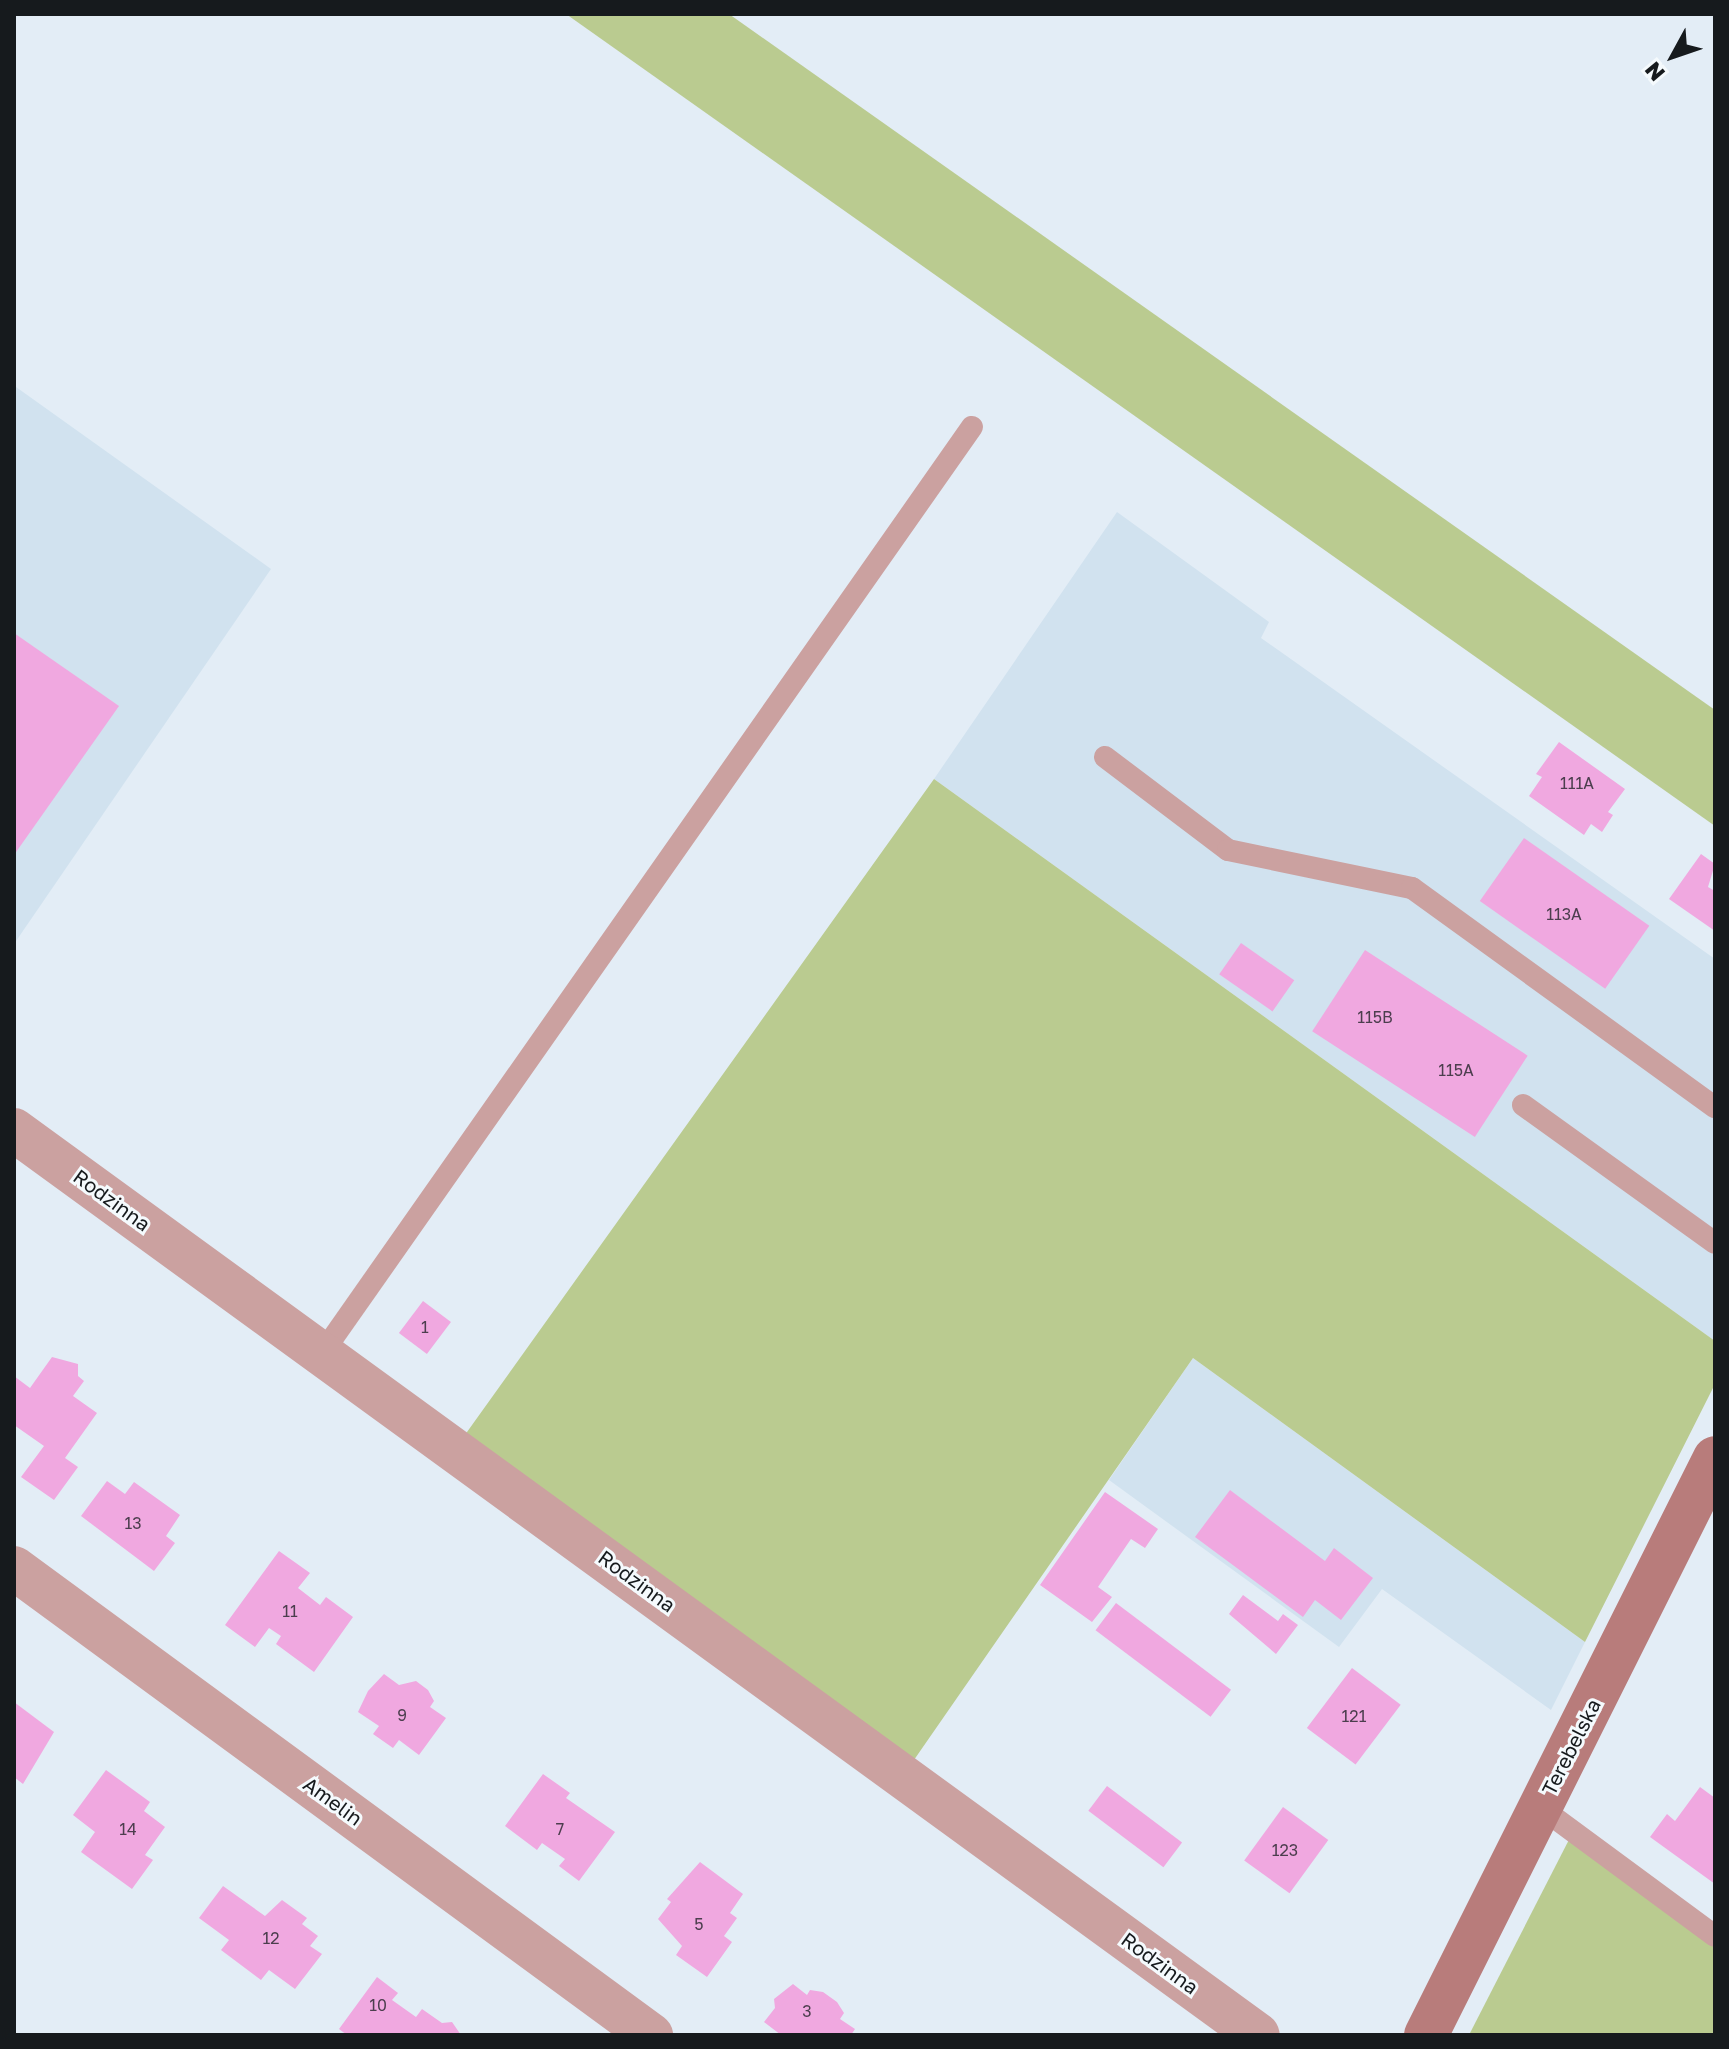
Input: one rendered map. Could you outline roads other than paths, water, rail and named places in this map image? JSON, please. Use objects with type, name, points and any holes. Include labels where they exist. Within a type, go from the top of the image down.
[{"type":"street","name":"Rodzinna","points":[[14,1130],[1258,2035]]},
{"type":"street","name":"Terebelska","points":[[1426,2035],[1715,1458]]},
{"type":"street","name":"Amelin","points":[[14,1568],[651,2035]]},
{"type":"lane","points":[[323,1352],[972,427]]},
{"type":"lane","points":[[1105,757],[1228,850],[1412,888],[1715,1107]]},
{"type":"lane","points":[[1523,1105],[1715,1243]]},
{"type":"lane","points":[[1540,1807],[1715,1936]]}]
